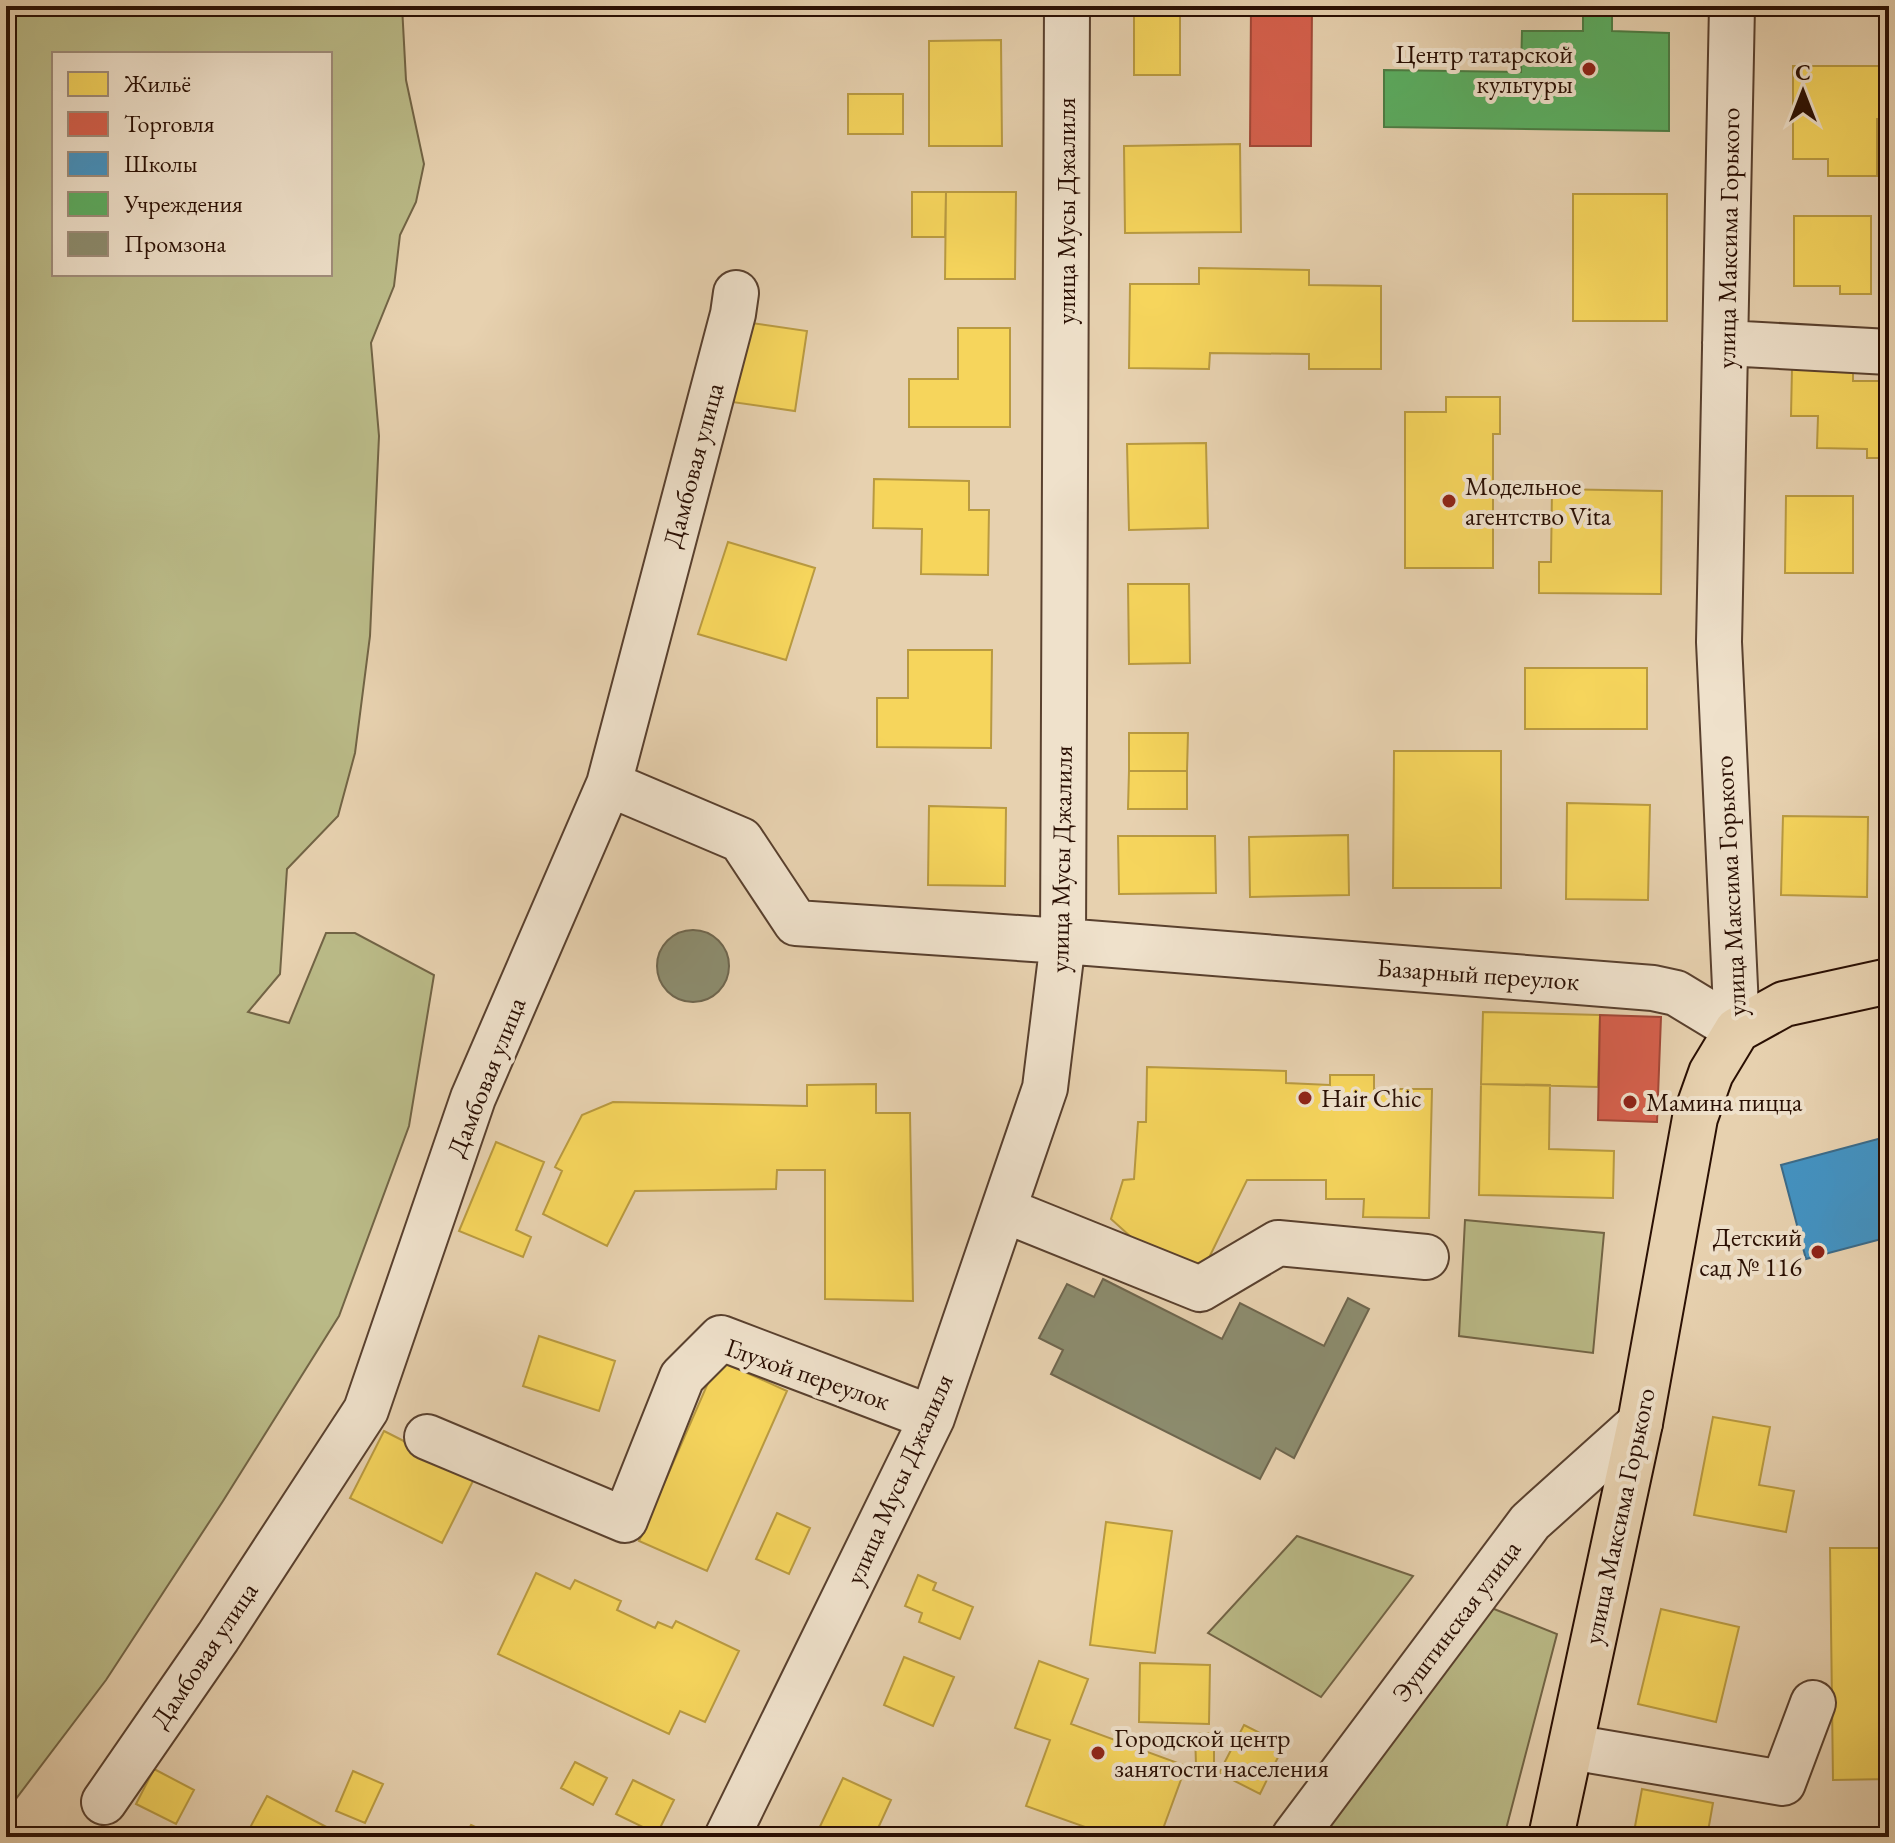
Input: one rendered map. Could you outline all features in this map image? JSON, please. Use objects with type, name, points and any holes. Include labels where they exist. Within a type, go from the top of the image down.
[{"type":"main road","points":[[1737,1030],[1784,1004],[1810,996],[1884,984]]},
{"type":"main road","name":"улица Максима Горького","points":[[1551,1837],[1640,1423],[1695,1118],[1711,1073],[1737,1030]]},
{"type":"street","name":"улица Мусы Джалиля","points":[[727,1837],[932,1418],[1045,1088],[1063,941],[1067,6]]},
{"type":"street","name":"улица Максима Горького","points":[[1732,6],[1719,642],[1737,1030]]},
{"type":"street","name":"Дамбовая улица","points":[[104,1802],[218,1637],[366,1410],[473,1098],[609,784],[736,293]]},
{"type":"street","points":[[1725,343],[1889,352]]},
{"type":"street","name":"Базарный переулок","points":[[609,784],[741,840],[796,923],[1653,988],[1676,993],[1737,1030]]},
{"type":"street","points":[[1004,1210],[1200,1289],[1278,1243],[1426,1257]]},
{"type":"street","name":"Глухой переулок","points":[[427,1437],[625,1520],[682,1377],[721,1338],[932,1418]]},
{"type":"street","name":"Эуштинская улица","points":[[1294,1837],[1530,1522],[1640,1423]]},
{"type":"street","points":[[1571,1747],[1783,1783],[1813,1703]]},
{"type":"green space","points":[[6,6],[402,6],[406,80],[424,164],[416,202],[400,235],[394,286],[371,343],[379,436],[370,636],[355,753],[338,816],[287,869],[280,974],[248,1012],[289,1023],[326,933],[355,933],[434,975],[409,1126],[339,1316],[106,1680],[6,1812]]},
{"type":"green space","points":[[1465,1220],[1604,1233],[1593,1353],[1459,1336]]},
{"type":"green space","points":[[1297,1536],[1413,1576],[1321,1697],[1208,1633]]},
{"type":"green space","points":[[1489,1607],[1557,1634],[1504,1837],[1312,1837]]},
{"type":"building: Жильё","points":[[1134,6],[1180,6],[1180,75],[1134,75]]},
{"type":"building: Жильё","points":[[1001,40],[1002,146],[929,146],[929,41]]},
{"type":"building: Жильё","points":[[1793,66],[1889,66],[1889,119],[1877,119],[1877,176],[1828,176],[1828,159],[1793,159]]},
{"type":"building: Жильё","points":[[848,94],[903,94],[903,134],[848,134]]},
{"type":"building: Жильё","points":[[1240,144],[1241,232],[1125,233],[1124,146]]},
{"type":"building: Жильё","points":[[912,192],[946,192],[945,237],[912,237]]},
{"type":"building: Жильё","points":[[946,192],[1016,192],[1015,279],[945,279]]},
{"type":"building: Жильё","points":[[1573,194],[1667,194],[1667,321],[1573,321]]},
{"type":"building: Жильё","points":[[1794,216],[1871,216],[1871,294],[1840,294],[1840,286],[1794,286]]},
{"type":"building: Жильё","points":[[1199,268],[1309,270],[1309,285],[1381,286],[1381,369],[1309,369],[1309,354],[1210,353],[1209,369],[1129,368],[1130,284],[1199,284]]},
{"type":"building: Жильё","points":[[744,322],[807,331],[795,411],[732,402]]},
{"type":"building: Жильё","points":[[958,328],[1010,328],[1010,427],[909,427],[909,379],[958,379]]},
{"type":"building: Жильё","points":[[1792,368],[1853,369],[1853,381],[1889,381],[1889,458],[1867,458],[1867,449],[1817,448],[1818,416],[1791,416]]},
{"type":"building: Жильё","name":"Модельное агентство Vita","points":[[1446,397],[1500,397],[1500,434],[1493,434],[1493,568],[1405,568],[1405,412],[1446,412]]},
{"type":"building: Жильё","points":[[1206,443],[1208,528],[1129,530],[1127,444]]},
{"type":"building: Жильё","points":[[874,479],[969,481],[969,510],[989,510],[988,575],[921,574],[922,529],[873,528]]},
{"type":"building: Жильё","points":[[1552,489],[1662,491],[1661,594],[1539,593],[1539,562],[1551,562]]},
{"type":"building: Жильё","points":[[1786,496],[1853,496],[1853,573],[1785,573]]},
{"type":"building: Жильё","points":[[728,542],[815,568],[786,660],[698,634]]},
{"type":"building: Жильё","points":[[1128,584],[1189,584],[1190,663],[1129,664]]},
{"type":"building: Жильё","points":[[908,650],[992,650],[991,748],[877,747],[877,698],[908,698]]},
{"type":"building: Жильё","points":[[1525,668],[1647,668],[1647,729],[1525,729]]},
{"type":"building: Жильё","points":[[1129,733],[1188,733],[1187,771],[1129,771]]},
{"type":"building: Жильё","points":[[1394,751],[1501,751],[1501,888],[1393,888]]},
{"type":"building: Жильё","points":[[1129,771],[1187,771],[1187,809],[1128,809]]},
{"type":"building: Жильё","points":[[1567,803],[1650,805],[1648,900],[1566,899]]},
{"type":"building: Жильё","points":[[929,806],[1006,808],[1005,886],[928,885]]},
{"type":"building: Жильё","points":[[1783,816],[1868,817],[1867,897],[1781,895]]},
{"type":"building: Жильё","points":[[1348,835],[1349,895],[1250,897],[1249,837]]},
{"type":"building: Жильё","points":[[1118,836],[1215,836],[1216,893],[1119,894]]},
{"type":"building: Жильё","points":[[1483,1012],[1600,1015],[1598,1087],[1481,1084]]},
{"type":"building: Жильё","points":[[1147,1067],[1286,1071],[1286,1083],[1330,1085],[1330,1075],[1374,1075],[1374,1089],[1432,1089],[1429,1218],[1363,1217],[1364,1199],[1326,1199],[1326,1180],[1247,1180],[1203,1270],[1150,1254],[1111,1219],[1123,1180],[1134,1179],[1138,1122],[1146,1122]]},
{"type":"building: Жильё","points":[[876,1084],[876,1113],[910,1113],[913,1301],[825,1299],[825,1170],[777,1170],[776,1189],[635,1191],[607,1246],[543,1214],[562,1171],[555,1167],[582,1115],[613,1102],[807,1106],[807,1085]]},
{"type":"building: Жильё","points":[[1481,1084],[1550,1085],[1549,1149],[1614,1151],[1613,1198],[1479,1195]]},
{"type":"building: Жильё","points":[[496,1142],[544,1162],[516,1230],[531,1237],[523,1257],[459,1231]]},
{"type":"building: Жильё","points":[[539,1336],[615,1361],[599,1411],[523,1386]]},
{"type":"building: Жильё","points":[[718,1360],[787,1391],[707,1571],[639,1541]]},
{"type":"building: Жильё","points":[[1713,1417],[1770,1427],[1759,1485],[1794,1491],[1786,1532],[1694,1515]]},
{"type":"building: Жильё","points":[[384,1431],[475,1477],[442,1543],[350,1498]]},
{"type":"building: Жильё","points":[[777,1513],[810,1528],[789,1574],[756,1559]]},
{"type":"building: Жильё","points":[[1106,1522],[1172,1531],[1155,1653],[1090,1645]]},
{"type":"building: Жильё","points":[[1830,1548],[1889,1548],[1889,1779],[1833,1780]]},
{"type":"building: Жильё","points":[[536,1573],[570,1589],[575,1580],[621,1601],[617,1610],[655,1628],[658,1622],[672,1628],[676,1621],[739,1651],[705,1722],[680,1711],[669,1734],[498,1654]]},
{"type":"building: Жильё","points":[[918,1575],[936,1583],[933,1590],[973,1607],[960,1639],[919,1622],[922,1613],[905,1606]]},
{"type":"building: Жильё","points":[[1661,1609],[1739,1627],[1716,1722],[1638,1704]]},
{"type":"building: Жильё","points":[[904,1657],[954,1677],[933,1726],[884,1705]]},
{"type":"building: Жильё","name":"Городской центр занятости населения","points":[[1039,1661],[1088,1679],[1071,1724],[1186,1766],[1160,1837],[1113,1837],[1026,1806],[1050,1740],[1015,1728]]},
{"type":"building: Жильё","points":[[1140,1663],[1210,1665],[1209,1724],[1139,1722]]},
{"type":"building: Жильё","points":[[1244,1725],[1284,1745],[1260,1794],[1219,1773]]},
{"type":"building: Жильё","points":[[1214,1733],[1214,1764],[1196,1765],[1195,1734]]},
{"type":"building: Жильё","points":[[575,1762],[607,1778],[593,1805],[561,1788]]},
{"type":"building: Жильё","points":[[154,1769],[194,1790],[176,1824],[136,1804]]},
{"type":"building: Жильё","points":[[353,1771],[383,1784],[365,1823],[336,1811]]},
{"type":"building: Жильё","points":[[843,1778],[891,1800],[874,1837],[815,1837]]},
{"type":"building: Жильё","points":[[633,1780],[674,1800],[657,1834],[616,1814]]},
{"type":"building: Жильё","points":[[1642,1789],[1713,1803],[1707,1837],[1633,1837]]},
{"type":"building: Жильё","points":[[267,1796],[338,1833],[336,1837],[245,1837]]},
{"type":"building: Жильё","points":[[471,1825],[496,1837],[465,1837]]},
{"type":"building: Торговля","points":[[1251,6],[1312,6],[1311,146],[1250,146]]},
{"type":"building: Торговля","points":[[1600,1015],[1661,1017],[1657,1122],[1598,1120]]},
{"type":"building: Школы","points":[[1889,1136],[1889,1237],[1806,1259],[1781,1165]]},
{"type":"building: Учреждения","points":[[1583,16],[1612,16],[1612,31],[1669,33],[1669,131],[1384,127],[1384,70],[1521,72],[1522,31],[1583,31]]},
{"type":"building: Промзона","points":[[700,930],[719,940],[727,952],[727,980],[719,992],[707,1000],[686,1002],[667,992],[659,980],[657,959],[667,940],[679,932]]},
{"type":"building: Промзона","points":[[1103,1279],[1222,1339],[1240,1303],[1324,1346],[1348,1298],[1369,1309],[1294,1458],[1276,1448],[1260,1479],[1051,1374],[1063,1350],[1039,1338],[1067,1284],[1094,1297]]},
{"type":"place","name":"Центр татарской культуры","points":[[1589,69]]},
{"type":"place","name":"Модельное агентство Vita","points":[[1449,501]]},
{"type":"place","name":"Hair Chic","points":[[1305,1098]]},
{"type":"place","name":"Мамина пицца","points":[[1630,1102]]},
{"type":"place","name":"Детский сад № 116","points":[[1818,1252]]},
{"type":"place","name":"Городской центр занятости населения","points":[[1098,1753]]}]
